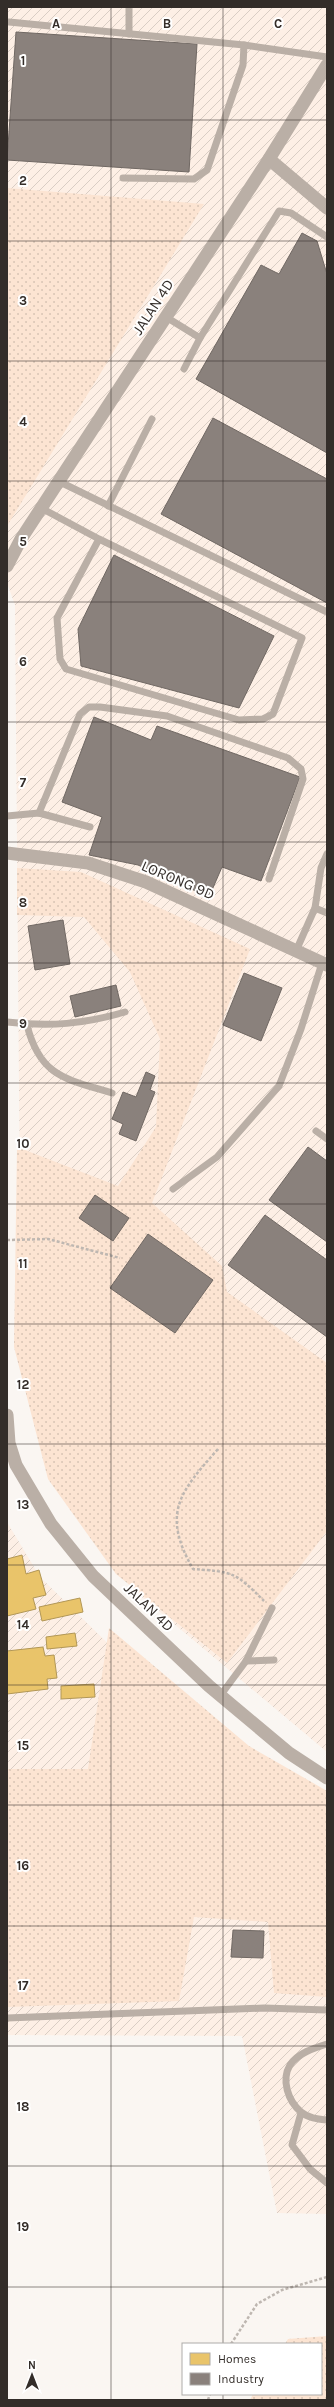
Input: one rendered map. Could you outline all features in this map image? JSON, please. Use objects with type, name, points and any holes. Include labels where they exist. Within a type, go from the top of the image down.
[{"type":"street","name":"JALAN 4D","points":[[7,566],[20,539],[269,159],[327,65]]},
{"type":"street","points":[[269,159],[327,208]]},
{"type":"street","name":"LORONG 9D","points":[[7,853],[88,862],[139,880],[324,964]]},
{"type":"street","name":"JALAN 4D","points":[[7,1415],[9,1443],[16,1465],[51,1524],[93,1576],[220,1696],[289,1753],[327,1778]]},
{"type":"lane","points":[[129,7],[129,34]]},
{"type":"lane","points":[[9,22],[244,45],[327,56]]},
{"type":"lane","points":[[123,178],[194,179],[207,170],[243,65],[244,45]]},
{"type":"lane","points":[[184,369],[200,338],[279,211],[291,213],[327,236]]},
{"type":"lane","points":[[166,317],[200,338]]},
{"type":"lane","points":[[108,506],[152,419]]},
{"type":"lane","points":[[58,481],[327,612]]},
{"type":"lane","points":[[41,508],[99,539],[302,638],[273,714],[263,719],[239,720],[66,670],[60,659],[57,618],[99,539]]},
{"type":"lane","points":[[39,813],[80,714],[89,707],[100,706],[167,716],[288,758],[301,769],[302,779],[269,879]]},
{"type":"lane","points":[[7,816],[39,813],[90,827]]},
{"type":"lane","points":[[296,951],[315,908],[321,868],[327,854]]},
{"type":"lane","points":[[315,908],[327,913]]},
{"type":"lane","points":[[173,1189],[217,1157],[278,1086],[301,1029],[324,964]]},
{"type":"lane","points":[[7,1022],[27,1025],[87,1023],[125,1012]]},
{"type":"lane","points":[[27,1025],[36,1053],[61,1078],[112,1093]]},
{"type":"lane","points":[[316,1131],[327,1139]]},
{"type":"lane","points":[[220,1696],[246,1661],[272,1608]]},
{"type":"lane","points":[[246,1661],[274,1660]]},
{"type":"lane","points":[[7,2018],[264,2008],[327,2010]]},
{"type":"lane","points":[[327,2044],[307,2051],[291,2064],[286,2073],[285,2084],[288,2093],[301,2113],[314,2118],[327,2120]]},
{"type":"lane","points":[[301,2113],[292,2146],[310,2169],[327,2183]]},
{"type":"path","points":[[7,1240],[48,1239],[120,1258]]},
{"type":"path","points":[[218,1449],[192,1480],[178,1509],[176,1525],[185,1555],[193,1569],[226,1572],[240,1577],[272,1608]]},
{"type":"path","points":[[232,2343],[257,2304],[282,2290],[327,2277]]},
{"type":"shaded area","points":[[7,7],[327,7],[327,1752],[130,1587],[59,1458],[21,1328],[15,605],[7,583]]},
{"type":"shaded area","points":[[7,188],[204,204],[7,526]]},
{"type":"shaded area","points":[[17,868],[81,872],[250,949],[152,1203],[222,1266],[227,1292],[327,1363],[327,1531],[227,1663],[116,1574],[48,1479],[14,1347],[17,1147],[118,1186],[156,1127],[160,1039],[130,972],[84,917],[17,915]]},
{"type":"shaded area","points":[[7,1522],[40,1577],[217,1750],[327,1824],[327,2214],[277,2213],[242,2036],[7,2035]]},
{"type":"shaded area","points":[[109,1628],[249,1746],[327,1791],[327,1997],[274,1993],[268,1922],[194,1917],[179,2001],[7,2007],[7,1769],[88,1769]]},
{"type":"shaded area","points":[[327,2336],[327,2400],[250,2400],[252,2395],[322,2395],[322,2343],[286,2343],[288,2339]]},
{"type":"building: Homes","points":[[22,1555],[26,1574],[39,1570],[46,1595],[33,1598],[36,1609],[7,1616],[7,1559]]},
{"type":"building: Homes","points":[[80,1598],[83,1612],[42,1621],[39,1607]]},
{"type":"building: Homes","points":[[75,1633],[77,1646],[47,1649],[46,1637]]},
{"type":"building: Homes","points":[[43,1647],[45,1656],[54,1655],[57,1678],[47,1679],[48,1689],[7,1694],[7,1651]]},
{"type":"building: Homes","points":[[94,1684],[95,1697],[61,1699],[61,1686]]},
{"type":"building: Industry","points":[[16,32],[197,44],[189,172],[7,160]]},
{"type":"building: Industry","points":[[302,233],[317,241],[327,274],[327,453],[196,379],[261,265],[279,274]]},
{"type":"building: Industry","points":[[213,418],[327,479],[327,603],[161,514]]},
{"type":"building: Industry","points":[[114,555],[274,636],[239,708],[81,666],[78,629]]},
{"type":"building: Industry","points":[[94,717],[151,740],[157,726],[300,777],[261,881],[222,867],[209,897],[138,865],[89,855],[102,817],[62,802]]},
{"type":"building: Industry","points":[[63,920],[70,964],[35,970],[28,926]]},
{"type":"building: Industry","points":[[244,973],[282,988],[261,1041],[223,1025]]},
{"type":"building: Industry","points":[[116,985],[121,1006],[75,1017],[70,996]]},
{"type":"building: Industry","points":[[146,1072],[155,1076],[150,1090],[155,1092],[136,1141],[119,1134],[123,1124],[112,1119],[123,1092],[136,1097]]},
{"type":"building: Industry","points":[[308,1147],[327,1161],[327,1242],[269,1200]]},
{"type":"building: Industry","points":[[95,1195],[129,1218],[113,1241],[79,1218]]},
{"type":"building: Industry","points":[[265,1215],[327,1260],[327,1337],[228,1265]]},
{"type":"building: Industry","points":[[148,1234],[213,1280],[175,1333],[110,1288]]},
{"type":"building: Industry","points":[[233,1930],[264,1931],[263,1958],[231,1957]]}]
